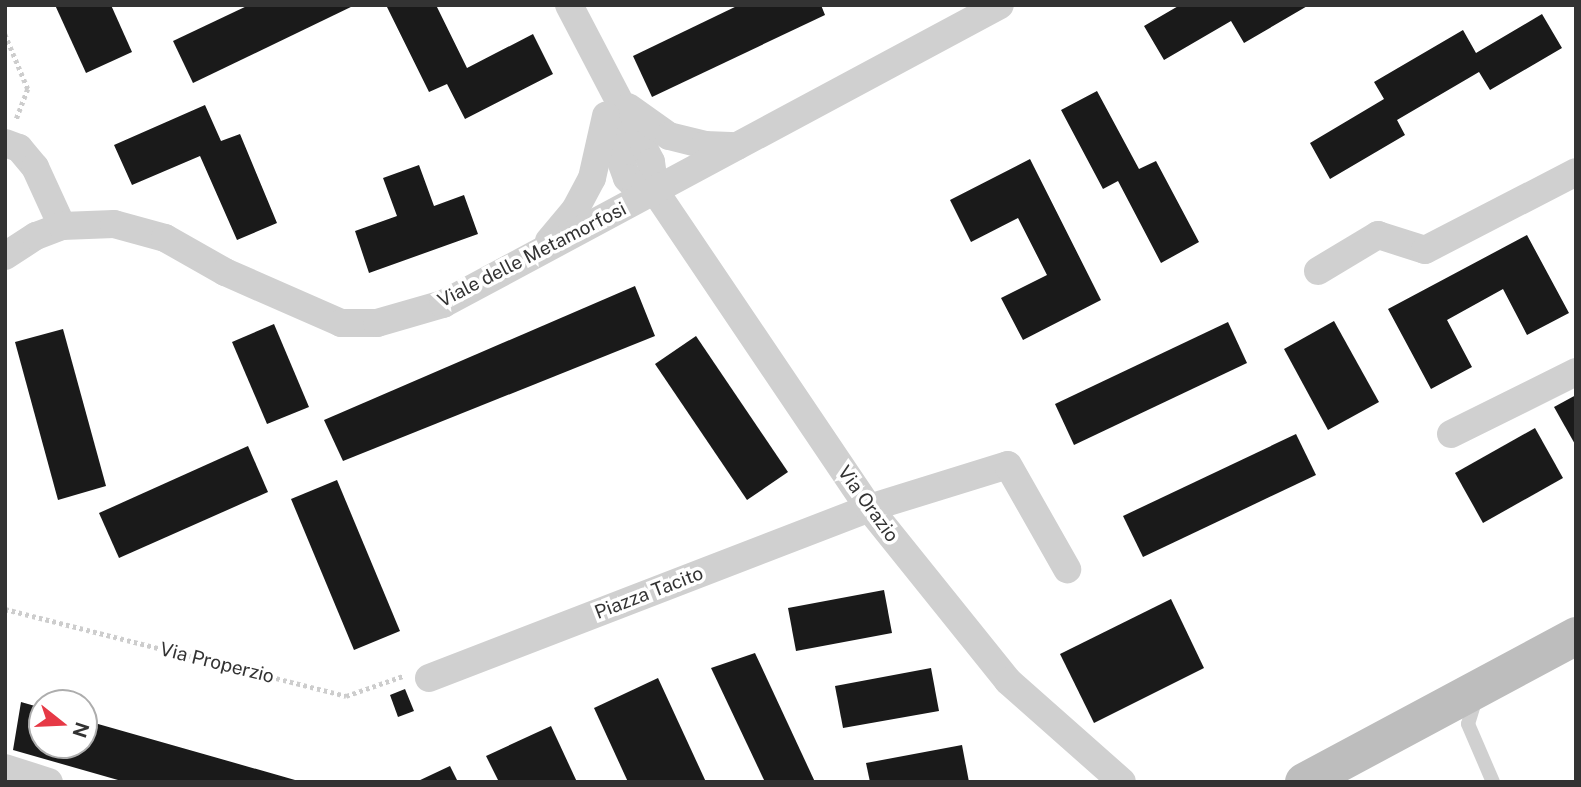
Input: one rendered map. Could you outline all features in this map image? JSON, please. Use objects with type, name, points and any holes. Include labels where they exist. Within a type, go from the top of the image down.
[{"type":"main road","points":[[1326,774],[1576,636]]},
{"type":"street","name":"Via Orazio","points":[[569,5],[597,64],[611,106],[651,162],[655,191],[869,508],[1008,681],[1122,782]]},
{"type":"street","name":"Viale delle Metamorfosi","points":[[5,256],[36,236],[62,226],[87,222],[139,228],[290,304],[341,323],[377,323],[443,304],[1000,5]]},
{"type":"street","name":"Via Orazio","points":[[611,106],[669,136],[705,145],[740,146]]},
{"type":"street","points":[[528,260],[575,210],[592,177],[611,106]]},
{"type":"street","points":[[7,143],[35,167],[62,226]]},
{"type":"street","points":[[1318,271],[1378,235],[1424,250],[1576,172]]},
{"type":"street","points":[[1451,434],[1576,372]]},
{"type":"street","name":"Piazza Tacito","points":[[429,678],[869,508],[1008,465],[1067,569]]},
{"type":"street","points":[[5,768],[49,782]]},
{"type":"lane","points":[[1479,688],[1468,724],[1493,782]]},
{"type":"path","points":[[5,34],[28,89],[7,143]]},
{"type":"path","name":"Via Properzio","points":[[5,609],[346,696],[405,676],[429,678]]},
{"type":"building","points":[[55,5],[111,5],[132,52],[86,73]]},
{"type":"building","points":[[249,5],[355,5],[193,83],[173,41]]},
{"type":"building","points":[[386,5],[436,5],[467,68],[533,34],[553,74],[465,119],[447,84],[429,92]]},
{"type":"building","points":[[739,5],[821,5],[825,15],[652,97],[633,56]]},
{"type":"building","points":[[1180,5],[1309,5],[1244,43],[1231,21],[1164,60],[1144,26]]},
{"type":"building","points":[[1542,14],[1562,48],[1490,90],[1479,72],[1397,120],[1405,135],[1330,179],[1310,143],[1384,99],[1374,82],[1463,30],[1476,53]]},
{"type":"building","points":[[1097,91],[1139,169],[1156,161],[1199,242],[1161,263],[1118,181],[1103,189],[1061,110]]},
{"type":"building","points":[[205,105],[221,141],[240,134],[277,223],[237,240],[200,156],[132,185],[114,145]]},
{"type":"building","points":[[1030,159],[1101,300],[1023,340],[1001,298],[1047,275],[1018,218],[971,242],[950,200]]},
{"type":"building","points":[[419,165],[434,206],[464,195],[478,234],[369,273],[355,231],[397,216],[383,178]]},
{"type":"building","points":[[1527,235],[1569,313],[1527,335],[1503,289],[1447,320],[1472,367],[1431,389],[1388,309]]},
{"type":"building","points":[[635,286],[655,336],[343,461],[324,420]]},
{"type":"building","points":[[1334,321],[1379,402],[1328,430],[1284,349]]},
{"type":"building","points":[[1228,322],[1247,363],[1074,445],[1055,404]]},
{"type":"building","points":[[274,324],[309,407],[267,424],[232,342]]},
{"type":"building","points":[[63,329],[106,486],[58,500],[15,342]]},
{"type":"building","points":[[696,336],[788,472],[747,500],[655,364]]},
{"type":"building","points":[[1576,395],[1576,446],[1554,407]]},
{"type":"building","points":[[1535,428],[1563,478],[1483,523],[1455,473]]},
{"type":"building","points":[[1296,434],[1316,475],[1143,557],[1123,516]]},
{"type":"building","points":[[248,446],[268,492],[119,558],[99,513]]},
{"type":"building","points":[[337,480],[400,631],[354,650],[291,499]]},
{"type":"building","points":[[884,590],[892,633],[796,651],[788,608]]},
{"type":"building","points":[[1171,599],[1204,668],[1094,723],[1060,654]]},
{"type":"building","points":[[755,653],[815,782],[765,782],[711,668]]},
{"type":"building","points":[[931,668],[939,711],[843,728],[835,686]]},
{"type":"building","points":[[658,678],[706,782],[628,782],[594,708]]},
{"type":"building","points":[[405,689],[414,711],[398,717],[390,695]]},
{"type":"building","points":[[21,702],[28,704],[28,754],[13,750]]},
{"type":"building","points":[[98,724],[302,782],[125,782],[44,759],[98,759]]},
{"type":"building","points":[[551,726],[577,782],[499,782],[486,756]]},
{"type":"building","points":[[962,745],[969,782],[870,782],[866,763]]},
{"type":"building","points":[[450,766],[458,782],[416,782]]}]
